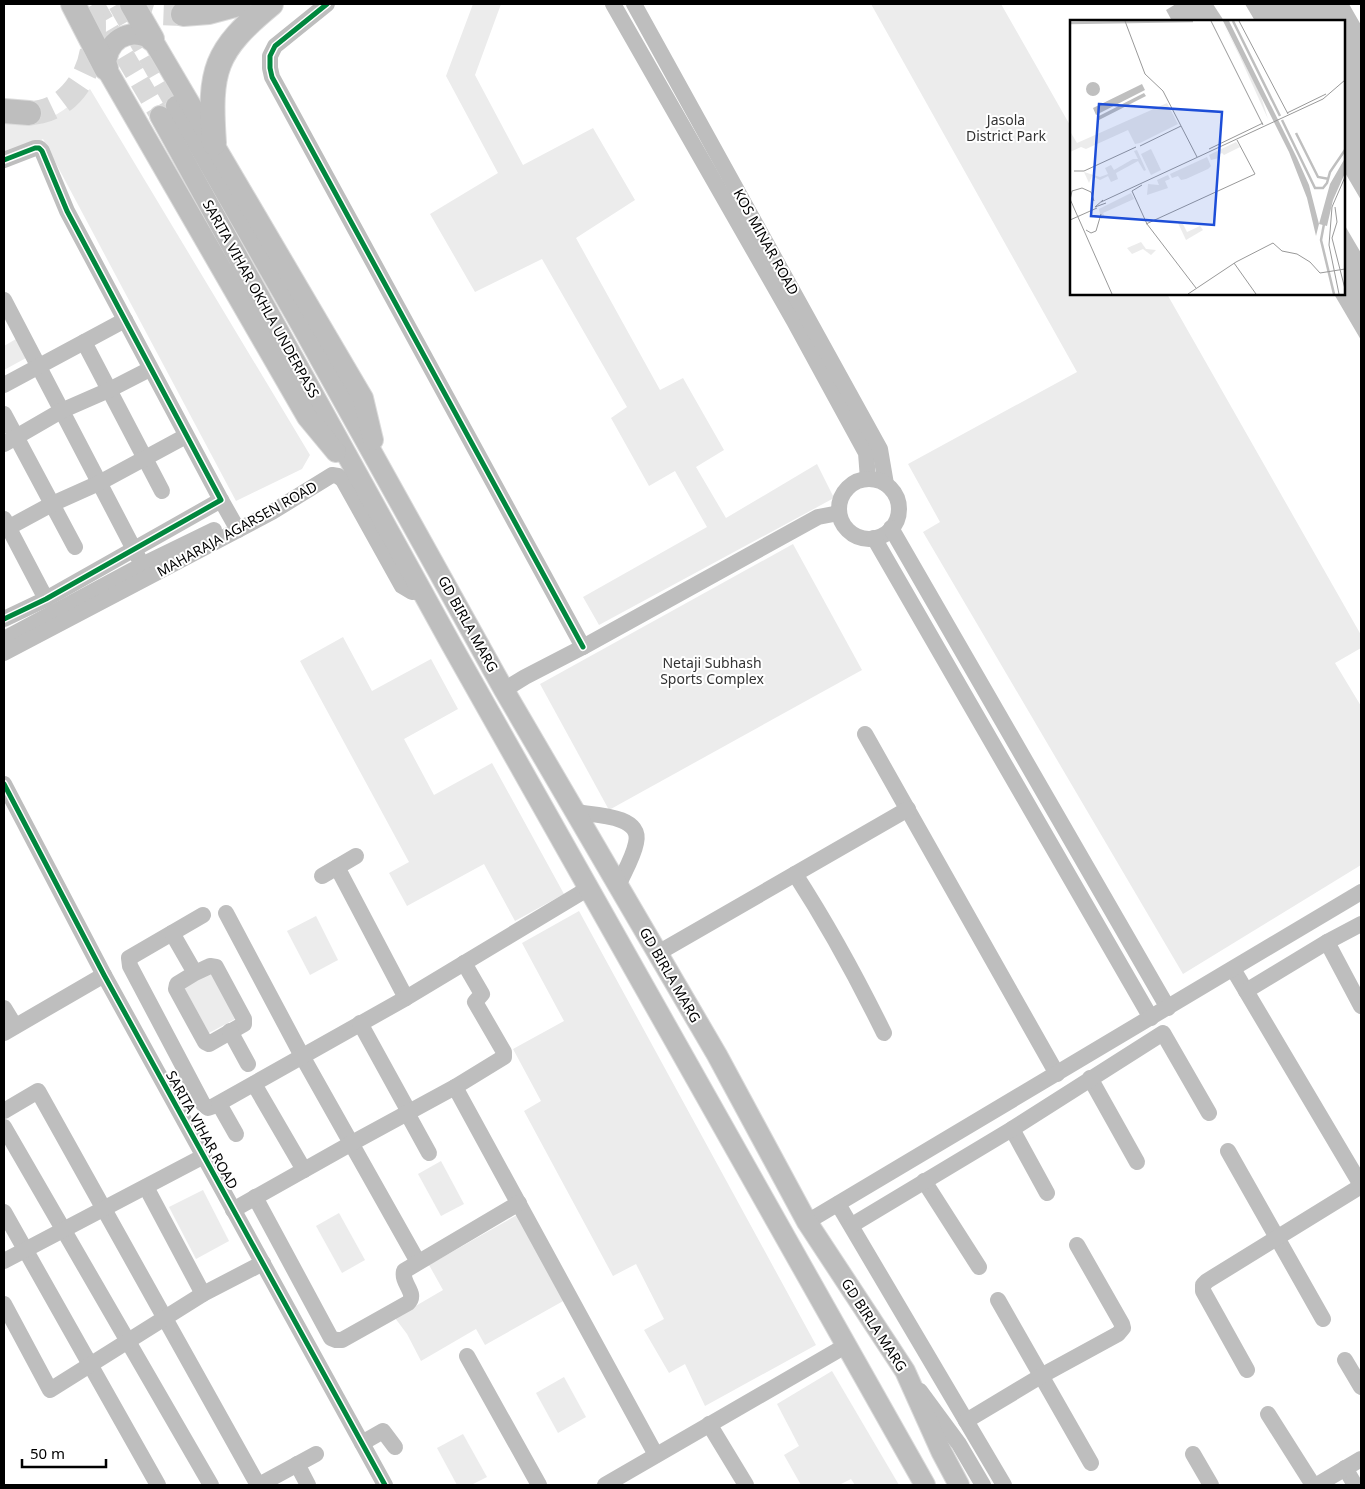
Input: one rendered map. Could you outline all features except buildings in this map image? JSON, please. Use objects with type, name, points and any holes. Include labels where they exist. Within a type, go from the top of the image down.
[{"type":"highway","points":[[73,4],[106,68]]},
{"type":"highway","points":[[132,4],[152,39]]},
{"type":"highway","points":[[183,14],[209,12],[239,4]]},
{"type":"highway","points":[[214,143],[212,109],[214,78],[218,65],[227,47],[240,32],[271,4]]},
{"type":"highway","points":[[4,111],[29,113]]},
{"type":"main road","points":[[362,482],[323,438],[307,416],[106,68],[106,58],[110,49],[116,41],[124,36],[133,34],[143,35],[152,39],[214,143],[363,398],[379,465]]},
{"type":"main road","name":"SARITA VIHAR OKHLA UNDERPASS","points":[[362,482],[168,111],[300,323],[379,465]]},
{"type":"main road","name":"GD BIRLA MARG","points":[[379,465],[504,690],[740,1097],[807,1222],[905,1371],[941,1451],[959,1485]]},
{"type":"main road","name":"GD BIRLA MARG","points":[[362,482],[925,1485]]},
{"type":"main road","points":[[645,986],[656,997],[680,1034],[688,1034],[691,1026],[670,984],[669,972]]},
{"type":"main road","points":[[724,1127],[720,1101],[696,1058],[697,1051],[703,1050],[706,1053],[729,1090],[740,1097]]},
{"type":"street","points":[[326,4],[275,46],[270,56],[272,77],[583,647]]},
{"type":"street","name":"KOS MINAR ROAD","points":[[613,4],[794,320],[866,453],[868,479]]},
{"type":"street","name":"KOS MINAR ROAD","points":[[634,4],[880,448],[886,484]]},
{"type":"street","points":[[4,160],[34,148],[39,148],[42,152],[67,211],[235,525]]},
{"type":"street","points":[[4,300],[146,571]]},
{"type":"street","points":[[4,385],[125,320]]},
{"type":"street","points":[[84,342],[162,491]]},
{"type":"street","points":[[10,441],[62,411],[150,369]]},
{"type":"street","points":[[4,414],[10,441],[52,504],[75,546]]},
{"type":"street","points":[[46,599],[5,526],[99,483],[186,436]]},
{"type":"street","name":"MAHARAJA AGARSEN ROAD","points":[[235,525],[313,480],[328,469],[331,458],[323,438]]},
{"type":"street","name":"MAHARAJA AGARSEN ROAD","points":[[4,639],[146,571],[332,476],[338,476],[343,480],[402,586],[407,591],[422,591]]},
{"type":"street","points":[[868,479],[874,479],[886,484],[894,492],[898,503],[898,514],[894,525],[885,534],[874,538],[863,538],[851,533],[844,525],[839,513],[839,503],[843,493],[852,484],[868,479]]},
{"type":"street","points":[[4,620],[46,599],[221,500]]},
{"type":"street","points":[[504,690],[524,677],[583,647],[818,517],[839,513]]},
{"type":"street","points":[[891,528],[1168,1008]]},
{"type":"street","points":[[874,538],[1151,1018]]},
{"type":"street","name":"MAHARAJA AGARSEN ROAD","points":[[4,653],[92,606],[146,571]]},
{"type":"street","points":[[865,734],[1057,1074]]},
{"type":"street","name":"SARITA VIHAR ROAD","points":[[4,784],[104,975],[386,1485]]},
{"type":"street","points":[[658,953],[908,809]]},
{"type":"street","points":[[576,812],[626,821],[635,830],[637,841],[618,886]]},
{"type":"street","points":[[322,876],[356,856]]},
{"type":"street","points":[[337,867],[406,998]]},
{"type":"street","points":[[795,874],[850,966],[884,1032]]},
{"type":"street","points":[[203,915],[129,958],[129,962],[204,1104],[208,1108],[219,1104],[406,998],[589,888]]},
{"type":"street","points":[[807,1222],[1361,892]]},
{"type":"street","points":[[226,913],[302,1056],[418,1262]]},
{"type":"street","points":[[1246,991],[1327,942],[1361,924]]},
{"type":"street","points":[[172,933],[195,973]]},
{"type":"street","points":[[1327,942],[1361,1006]]},
{"type":"street","points":[[233,1210],[455,1087],[501,1059],[505,1054],[475,1002],[482,994],[464,963]]},
{"type":"street","points":[[213,965],[244,1019],[244,1024],[209,1044],[205,1042],[176,989],[177,984],[195,973],[213,965]]},
{"type":"street","points":[[1233,969],[1361,1185],[1207,1281],[1204,1285],[1203,1291],[1247,1370]]},
{"type":"street","points":[[4,1008],[9,1030],[104,975]]},
{"type":"street","points":[[360,1023],[428,1152]]},
{"type":"street","points":[[230,1032],[248,1064]]},
{"type":"street","points":[[852,1226],[1012,1129],[1090,1078],[1163,1034],[1209,1113]]},
{"type":"street","points":[[1090,1078],[1137,1162]]},
{"type":"street","points":[[254,1084],[304,1170]]},
{"type":"street","points":[[455,1087],[656,1455]]},
{"type":"street","points":[[4,1111],[38,1090],[258,1485],[316,1454]]},
{"type":"street","points":[[219,1104],[236,1134]]},
{"type":"street","points":[[4,1127],[210,1485]]},
{"type":"street","points":[[1012,1129],[1047,1193]]},
{"type":"street","points":[[1228,1151],[1323,1319]]},
{"type":"street","points":[[4,1261],[204,1156]]},
{"type":"street","points":[[924,1181],[979,1267]]},
{"type":"street","points":[[146,1187],[203,1294]]},
{"type":"street","points":[[255,1197],[332,1338],[336,1340],[342,1340],[408,1304],[412,1295],[404,1280],[404,1271],[519,1203]]},
{"type":"street","points":[[838,1204],[1004,1485]]},
{"type":"street","points":[[4,1212],[158,1485]]},
{"type":"street","points":[[966,1421],[1040,1376],[1118,1334],[1123,1328],[1077,1245]]},
{"type":"street","points":[[4,1304],[50,1390],[203,1294],[263,1263]]},
{"type":"street","points":[[998,1300],[1091,1463]]},
{"type":"street","points":[[311,1350],[332,1338]]},
{"type":"street","points":[[605,1485],[847,1345]]},
{"type":"street","points":[[467,1356],[538,1485]]},
{"type":"street","points":[[1345,1360],[1361,1388]]},
{"type":"street","points":[[905,1371],[959,1444],[983,1485]]},
{"type":"street","points":[[1268,1414],[1315,1485],[1361,1459]]},
{"type":"street","points":[[709,1424],[746,1485]]},
{"type":"street","points":[[362,1443],[383,1431],[395,1447]]},
{"type":"street","points":[[1193,1454],[1211,1485]]},
{"type":"street","points":[[297,1464],[308,1485]]},
{"type":"street","points":[[1345,1468],[1356,1485]]},
{"type":"green space","points":[[473,4],[501,4],[475,75],[523,165],[593,128],[635,200],[576,238],[660,390],[683,378],[724,450],[696,467],[726,518],[817,464],[834,498],[599,625],[583,597],[707,527],[675,471],[649,486],[611,418],[627,407],[542,259],[475,292],[430,214],[498,173],[446,76]]},
{"type":"green space","name":"Jasola District Park","points":[[871,4],[1001,4],[1070,125],[1070,295],[1168,295],[1361,635],[1361,648],[1335,663],[1361,706],[1361,865],[1183,974],[923,532],[940,522],[908,464],[1077,372]]},
{"type":"green space","points":[[90,89],[310,455],[302,469],[236,501],[43,139],[4,159],[4,121],[24,124],[43,121],[60,112]]},
{"type":"green space","points":[[16,339],[26,358],[4,370],[4,346]]},
{"type":"green space","name":"Netaji Subhash Sports Complex","points":[[793,544],[862,670],[609,810],[540,684]]},
{"type":"green space","points":[[343,637],[372,691],[431,659],[458,709],[404,739],[434,795],[492,763],[564,894],[515,921],[484,864],[407,906],[389,873],[409,862],[300,661]]},
{"type":"green space","points":[[579,911],[816,1345],[705,1406],[685,1364],[669,1373],[644,1330],[664,1319],[636,1264],[613,1276],[524,1111],[541,1101],[513,1049],[564,1021],[522,943]]},
{"type":"green space","points":[[316,916],[338,960],[310,975],[287,931]]},
{"type":"green space","points":[[211,970],[237,1018],[209,1033],[183,986]]},
{"type":"green space","points":[[441,1161],[464,1204],[441,1216],[418,1174]]},
{"type":"green space","points":[[203,1190],[229,1241],[196,1259],[169,1207]]},
{"type":"green space","points":[[339,1213],[365,1260],[342,1273],[316,1226]]},
{"type":"green space","points":[[517,1215],[565,1300],[485,1345],[476,1329],[421,1361],[407,1334],[395,1318],[443,1290],[429,1265]]},
{"type":"green space","points":[[832,1371],[899,1485],[855,1485],[851,1479],[839,1485],[801,1485],[784,1455],[799,1446],[777,1404]]},
{"type":"green space","points":[[564,1377],[586,1417],[558,1433],[536,1393]]},
{"type":"green space","points":[[463,1434],[487,1477],[471,1485],[457,1485],[437,1448]]},
{"type":"shaded area","points":[[1176,4],[1213,4],[1223,20],[1171,20],[1166,10]]},
{"type":"shaded area","points":[[1245,4],[1349,4],[1361,25],[1361,200],[1345,173],[1345,20],[1254,20]]},
{"type":"shaded area","points":[[1345,226],[1361,253],[1361,340],[1335,295],[1345,295]]},
{"type":"tunnel","points":[[29,113],[41,112],[63,102],[79,84],[85,73],[92,50],[94,33],[93,4]]},
{"type":"tunnel","points":[[94,4],[160,116]]},
{"type":"tunnel","points":[[118,4],[176,106]]},
{"type":"tunnel","points":[[129,4],[156,13],[183,14]]},
{"type":"cycle path","points":[[327,4],[275,46],[270,56],[272,77],[583,647]]},
{"type":"cycle path","points":[[4,160],[35,148],[39,148],[42,151],[67,211],[221,500],[46,599],[4,619]]},
{"type":"cycle path","points":[[4,784],[104,975],[385,1485]]}]
